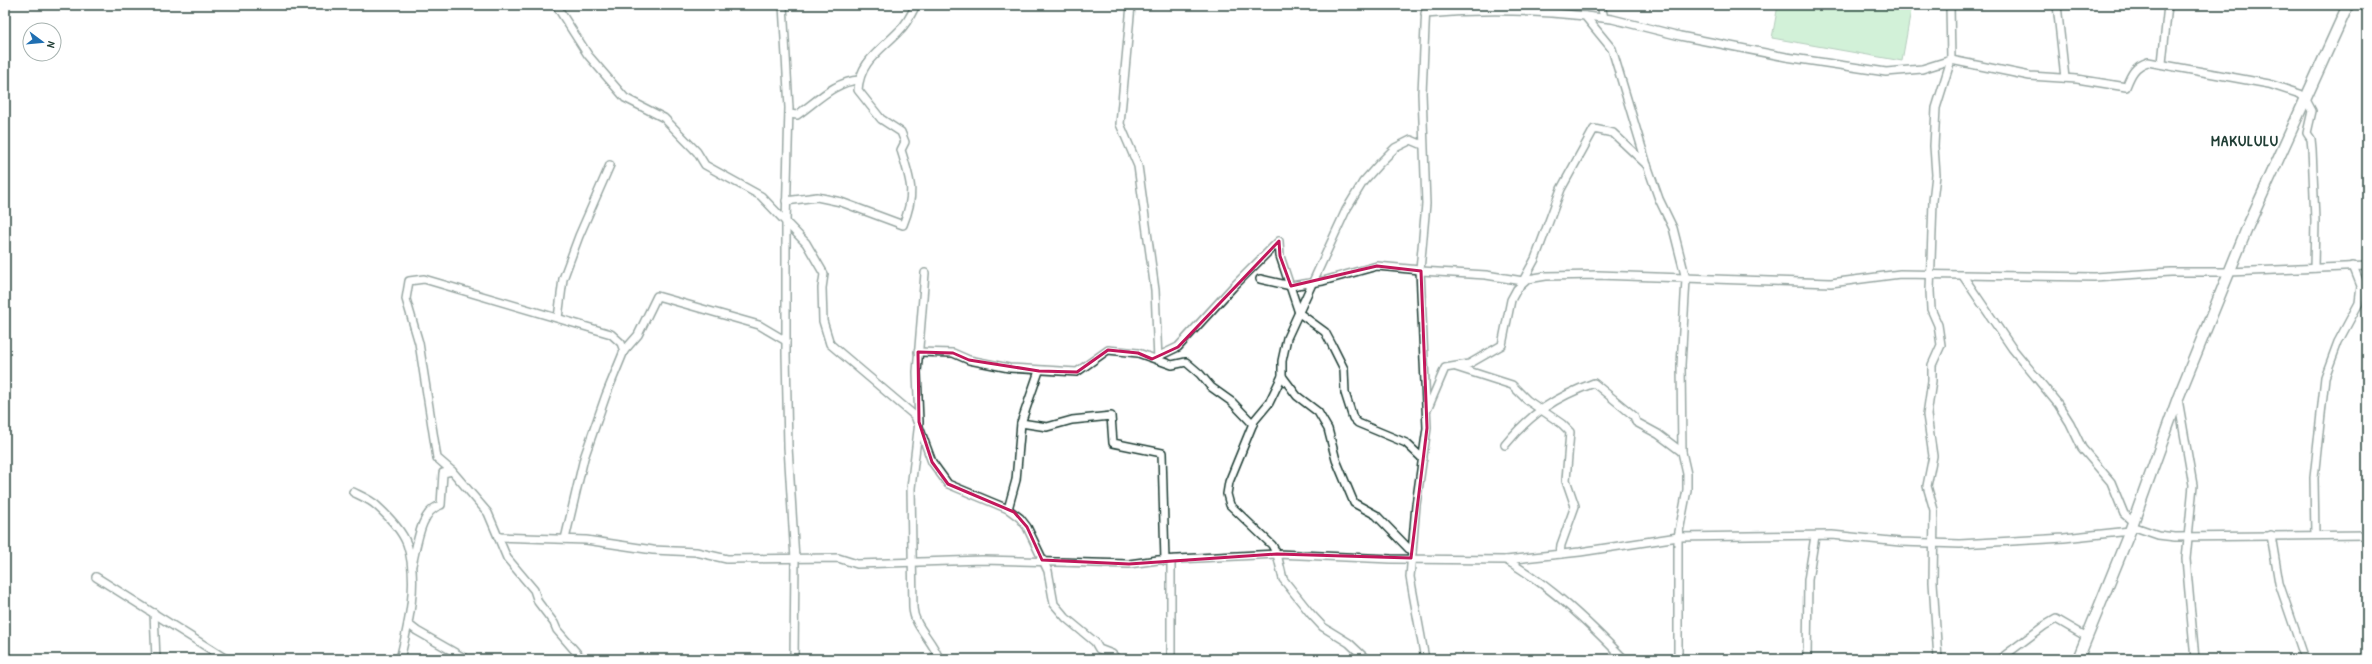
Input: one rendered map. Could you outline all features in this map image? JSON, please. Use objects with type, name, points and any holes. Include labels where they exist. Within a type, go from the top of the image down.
[{"type":"street","points":[[556,5],[588,55],[625,98],[664,118],[697,152],[705,165],[717,170],[731,182],[761,196],[806,243],[824,274],[822,288],[823,321],[830,344],[910,412],[919,422],[932,462],[942,478],[957,489],[1008,509],[1020,518],[1027,527],[1051,578],[1052,598],[1060,612],[1095,642],[1099,649],[1112,654],[1117,659]]},
{"type":"street","points":[[783,5],[789,114],[786,201],[786,341],[788,447],[795,559],[794,659]]},
{"type":"street","points":[[786,201],[817,197],[841,202],[903,225],[911,206],[912,188],[901,150],[905,142],[901,132],[881,119],[858,90],[859,80],[863,69],[875,52],[900,31],[916,5]]},
{"type":"street","points":[[1131,5],[1120,124],[1138,166],[1155,290],[1158,359]]},
{"type":"street","points":[[1426,5],[1422,93],[1426,204],[1421,270],[1424,390],[1428,408]]},
{"type":"street","points":[[1601,5],[1604,18]]},
{"type":"street","points":[[1938,659],[1933,544],[1934,510],[1927,486],[1933,456],[1927,415],[1932,381],[1932,365],[1940,345],[1939,329],[1930,301],[1936,108],[1951,60],[1950,5]]},
{"type":"street","points":[[2057,5],[2065,78]]},
{"type":"street","points":[[2162,64],[2168,5]]},
{"type":"street","points":[[2078,659],[2131,526],[2178,398],[2229,272],[2305,98],[2348,5]]},
{"type":"street","points":[[1425,14],[1468,12],[1557,13],[1604,18],[1680,36],[1786,57],[1886,72],[1922,69],[1951,60],[2030,76],[2065,78],[2126,87],[2132,73],[2139,65],[2148,62],[2269,84],[2300,94],[2305,98],[2312,111],[2307,134],[2311,139],[2312,149],[2315,220],[2314,268]]},
{"type":"street","points":[[1585,16],[1612,49],[1647,165],[1659,199],[1673,228],[1686,279],[1681,365],[1682,452],[1687,490],[1678,537],[1678,659]]},
{"type":"street","points":[[789,114],[797,115],[825,93],[852,80],[859,80]]},
{"type":"street","points":[[1425,659],[1411,585],[1411,555],[1428,408],[1443,371],[1452,365],[1470,364],[1502,345],[1511,300],[1524,282],[1535,260],[1561,189],[1594,129],[1613,133],[1647,165]]},
{"type":"street","points":[[1366,659],[1349,643],[1323,627],[1283,579],[1278,554],[1272,545],[1230,505],[1228,500],[1229,482],[1253,424],[1269,404],[1282,376],[1282,361],[1287,338],[1346,210],[1363,182],[1395,148],[1411,140],[1423,145]]},
{"type":"street","points":[[558,318],[563,279],[610,166]]},
{"type":"street","points":[[1158,359],[1178,347],[1233,287],[1279,241],[1280,256],[1299,313],[1325,332],[1344,369],[1345,393],[1353,418],[1358,424],[1406,443],[1423,459]]},
{"type":"street","points":[[1260,280],[1291,286],[1314,282],[1377,266],[1486,275],[1524,282],[1546,276],[1565,275],[1831,283],[1900,274],[2094,277],[2171,272],[2229,272],[2367,266]]},
{"type":"street","points":[[2315,536],[2314,478],[2324,384],[2338,342],[2359,303],[2361,293],[2354,266]]},
{"type":"street","points":[[925,274],[917,372],[919,422],[911,488],[911,561],[913,615],[934,644],[939,659]]},
{"type":"street","points":[[1963,276],[2012,348],[2058,404],[2070,423],[2082,448],[2112,482],[2124,514],[2131,526]]},
{"type":"street","points":[[582,659],[557,630],[554,623],[538,602],[534,590],[507,558],[488,513],[452,471],[437,458],[419,343],[406,299],[409,281],[424,279],[611,334],[621,343],[624,351]]},
{"type":"street","points":[[565,539],[584,458],[624,351],[638,336],[657,296],[759,325],[786,341]]},
{"type":"street","points":[[918,352],[953,353],[968,360],[1009,368],[1039,371],[1077,372],[1108,350],[1138,353],[1172,365],[1186,362],[1253,424]]},
{"type":"street","points":[[1452,365],[1512,385],[1527,400],[1568,429],[1571,436],[1566,480],[1575,506],[1561,544],[1560,554]]},
{"type":"street","points":[[1008,509],[1016,480],[1021,423],[1039,371]]},
{"type":"street","points":[[1282,376],[1296,396],[1318,412],[1323,421],[1336,460],[1354,503],[1376,515],[1411,555]]},
{"type":"street","points":[[1505,445],[1520,427],[1541,410],[1563,395],[1594,384],[1634,416],[1636,422],[1658,434],[1682,452]]},
{"type":"street","points":[[2178,398],[2193,485],[2187,537],[2188,586],[2195,659]]},
{"type":"street","points":[[1021,423],[1047,427],[1072,420],[1111,416],[1113,443],[1162,453],[1168,560],[1171,659]]},
{"type":"street","points":[[400,659],[408,624],[412,565],[426,514],[434,507],[441,505],[443,473],[452,471]]},
{"type":"street","points":[[353,492],[376,505],[395,526],[406,543],[412,565]]},
{"type":"street","points":[[498,537],[565,539],[653,550],[696,552],[727,559],[838,558],[857,564],[911,561],[1042,560],[1129,564],[1168,560],[1278,554],[1391,559],[1411,555],[1506,560],[1560,554],[1678,537],[1737,534],[1832,535],[1933,544],[2064,538],[2131,526],[2158,535],[2187,537],[2367,535]]},
{"type":"street","points":[[2271,535],[2279,583],[2305,659]]},
{"type":"street","points":[[1807,659],[1808,580],[1815,536]]},
{"type":"street","points":[[1506,560],[1555,594],[1600,633],[1624,659]]},
{"type":"street","points":[[96,577],[226,659]]},
{"type":"street","points":[[154,613],[156,659]]},
{"type":"street","points":[[2000,659],[2044,626],[2056,619],[2087,637]]},
{"type":"street","points":[[408,624],[417,631],[466,659]]},
{"type":"highlighted area","points":[[1279,241],[1280,256],[1291,286],[1377,266],[1421,271],[1427,428],[1411,558],[1277,554],[1129,564],[1042,560],[1027,527],[1014,512],[948,484],[932,462],[919,422],[918,352],[953,353],[969,360],[1039,371],[1077,372],[1108,350],[1138,353],[1152,359],[1178,347]]},
{"type":"green space","points":[[1778,5],[1912,5],[1902,61],[1772,38]]},
{"type":"district","name":"MAKULULU","points":[[2245,140]]}]
